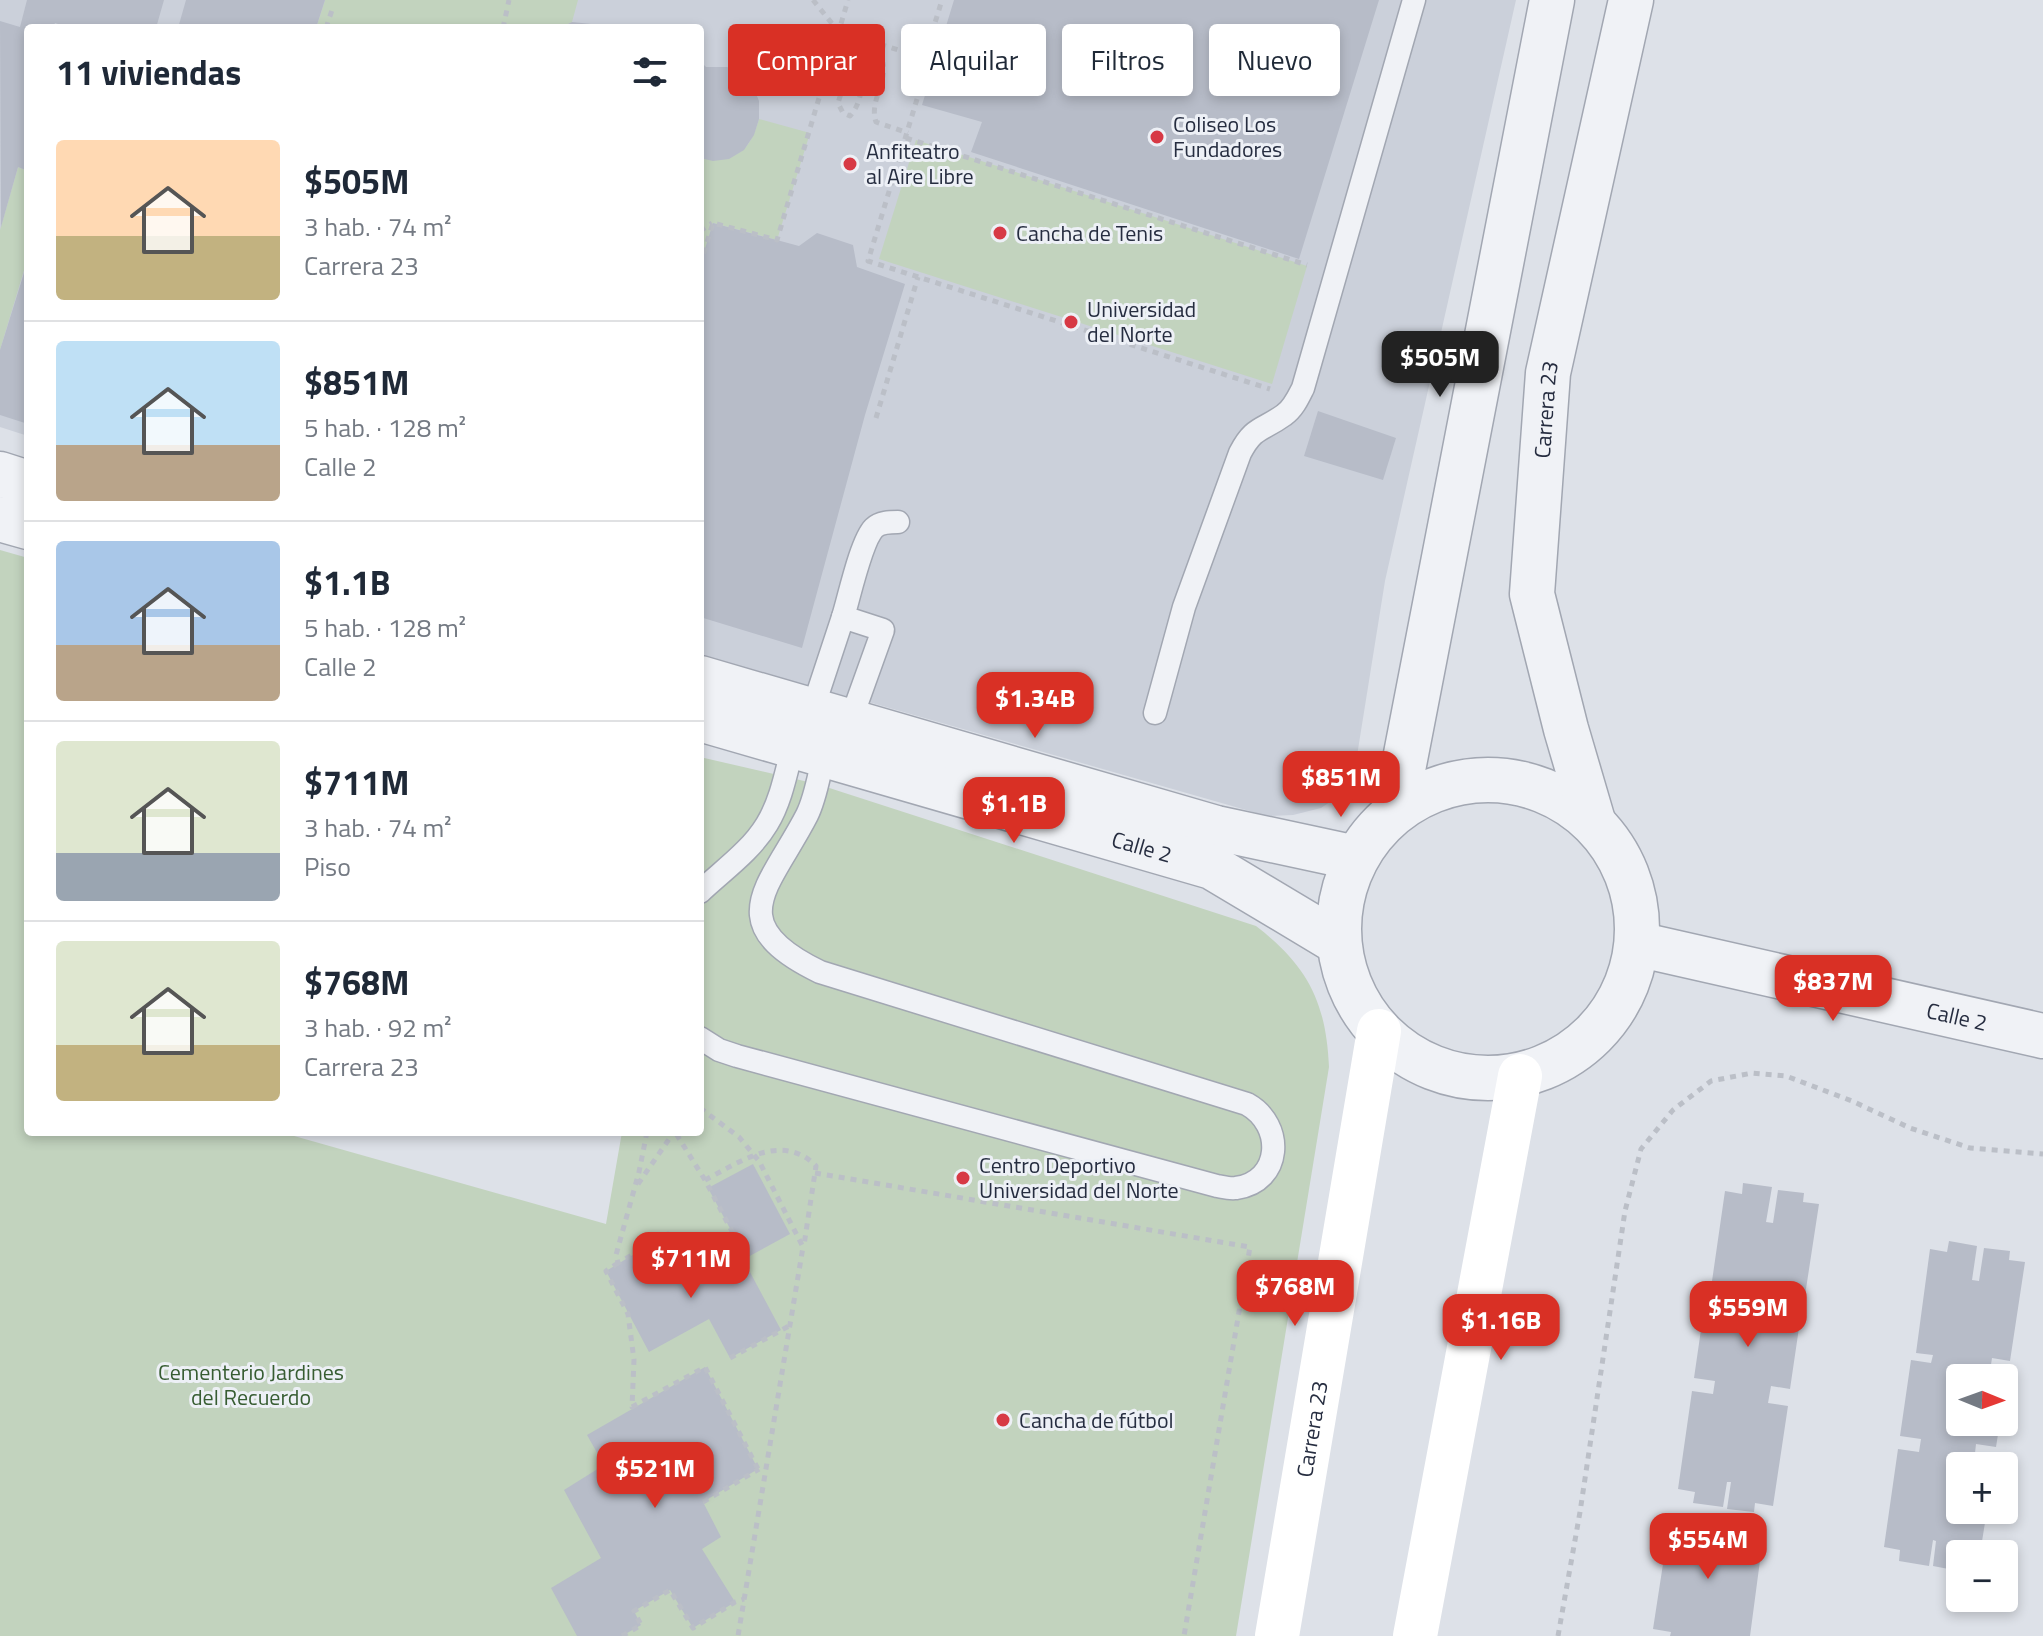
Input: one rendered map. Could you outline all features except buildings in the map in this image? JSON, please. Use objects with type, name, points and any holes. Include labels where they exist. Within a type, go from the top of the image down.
[{"type":"main road","name":"Carrera 23","points":[[1277,1636],[1379,1031]]},
{"type":"main road","points":[[1415,1636],[1520,1076]]},
{"type":"street","points":[[1395,811],[1552,0]]},
{"type":"street","name":"Carrera 23","points":[[1593,821],[1532,594],[1548,373],[1631,0]]},
{"type":"street","points":[[0,474],[24,482]]},
{"type":"street","points":[[0,519],[24,526]]},
{"type":"street","name":"Calle 2","points":[[704,680],[820,733],[1212,867],[1339,943]]},
{"type":"street","name":"Calle 2","points":[[704,719],[820,733],[1216,828],[1356,858]]},
{"type":"street","points":[[1496,778],[1538,787],[1558,796],[1593,821],[1607,838],[1629,877],[1635,899],[1637,944],[1632,970],[1609,1018],[1569,1055],[1545,1068],[1520,1076],[1481,1079],[1443,1072],[1408,1056],[1379,1031],[1368,1019],[1352,991],[1339,943],[1341,900],[1356,858],[1373,833],[1395,811],[1423,794],[1453,783],[1496,778]]},
{"type":"street","name":"Calle 2","points":[[1637,944],[2043,1036]]},
{"type":"lane","points":[[1155,713],[1184,607],[1240,453],[1258,429],[1293,407],[1303,388],[1414,0]]},
{"type":"lane","points":[[704,1041],[737,1056],[1217,1186],[1235,1188],[1252,1183],[1266,1170],[1274,1154],[1274,1136],[1268,1122],[1258,1110],[1247,1104],[820,972],[777,947],[765,931],[760,916],[761,899],[768,881],[810,811],[820,733],[843,617],[866,543],[873,529],[882,523],[898,522]]},
{"type":"lane","points":[[704,888],[765,827],[883,630],[843,617]]},
{"type":"path","points":[[504,24],[509,0]]},
{"type":"path","points":[[813,0],[832,24]]},
{"type":"path","points":[[840,24],[848,0]]},
{"type":"path","points":[[885,46],[924,58],[942,0]]},
{"type":"path","points":[[327,24],[332,10]]},
{"type":"path","points":[[704,226],[713,223],[777,240],[820,96]]},
{"type":"path","points":[[840,96],[838,103],[843,113],[850,116],[856,109],[859,96]]},
{"type":"path","points":[[878,96],[873,113],[876,122],[907,135],[1307,266],[1311,251]]},
{"type":"path","points":[[918,96],[868,261],[1271,389],[1272,384]]},
{"type":"path","points":[[704,252],[713,223]]},
{"type":"path","points":[[876,418],[918,277]]},
{"type":"path","points":[[1558,1636],[1580,1512],[1625,1211],[1641,1149],[1673,1110],[1711,1081],[1752,1073],[1786,1076],[1852,1101],[1910,1128],[1970,1148],[2043,1154]]},
{"type":"path","points":[[704,1112],[739,1137],[753,1154],[803,1247]]},
{"type":"path","points":[[704,1118],[709,1117]]},
{"type":"path","points":[[618,1263],[616,1255],[646,1136]]},
{"type":"path","points":[[633,1194],[672,1136]]},
{"type":"path","points":[[678,1136],[705,1180],[746,1258],[696,1285],[668,1234],[606,1271],[628,1314],[634,1360],[632,1407],[705,1367],[758,1469]]},
{"type":"path","points":[[705,1180],[753,1154],[778,1150],[797,1154],[816,1166],[738,1636]]},
{"type":"path","points":[[815,1173],[1250,1247],[1184,1636]]},
{"type":"path","points":[[730,1358],[790,1325]]},
{"type":"path","points":[[703,1502],[767,1464]]},
{"type":"path","points":[[622,1636],[641,1625],[634,1611],[670,1590],[693,1628],[744,1599]]},
{"type":"shaded area","name":"Universidad del Norte","points":[[0,0],[1516,0],[1385,581],[1352,787],[1321,808],[1293,815],[1267,816],[858,699],[704,661],[704,24],[24,24],[24,435],[0,427]]},
{"type":"green space","points":[[325,0],[578,0],[572,22],[568,24],[317,24]]},
{"type":"green space","points":[[759,119],[810,133],[777,240],[713,223],[704,253],[704,158],[723,158],[739,153],[755,131]]},
{"type":"green space","points":[[916,140],[1307,266],[1272,384],[879,259]]},
{"type":"green space","points":[[18,167],[24,169],[24,270],[0,350],[0,230]]},
{"type":"green space","name":"Centro Deportivo Universidad del Norte","points":[[0,550],[24,557],[24,1136],[294,1136],[606,1224],[621,1136],[704,1136],[704,758],[817,784],[1256,926],[1289,956],[1311,987],[1324,1023],[1329,1067],[1236,1636],[0,1636]]},
{"type":"place","name":"Coliseo Los Fundadores","points":[[1157,137]]},
{"type":"place","name":"Anfiteatro al Aire Libre","points":[[850,164]]},
{"type":"place","name":"Cancha de Tenis","points":[[1000,233]]},
{"type":"place","name":"Universidad del Norte","points":[[1071,322]]},
{"type":"place","name":"Centro Deportivo Universidad del Norte","points":[[963,1178]]},
{"type":"place","name":"Cancha de fútbol","points":[[1003,1420]]},
{"type":"park label","name":"Cementerio Jardines del Recuerdo","points":[[251,1384]]}]
